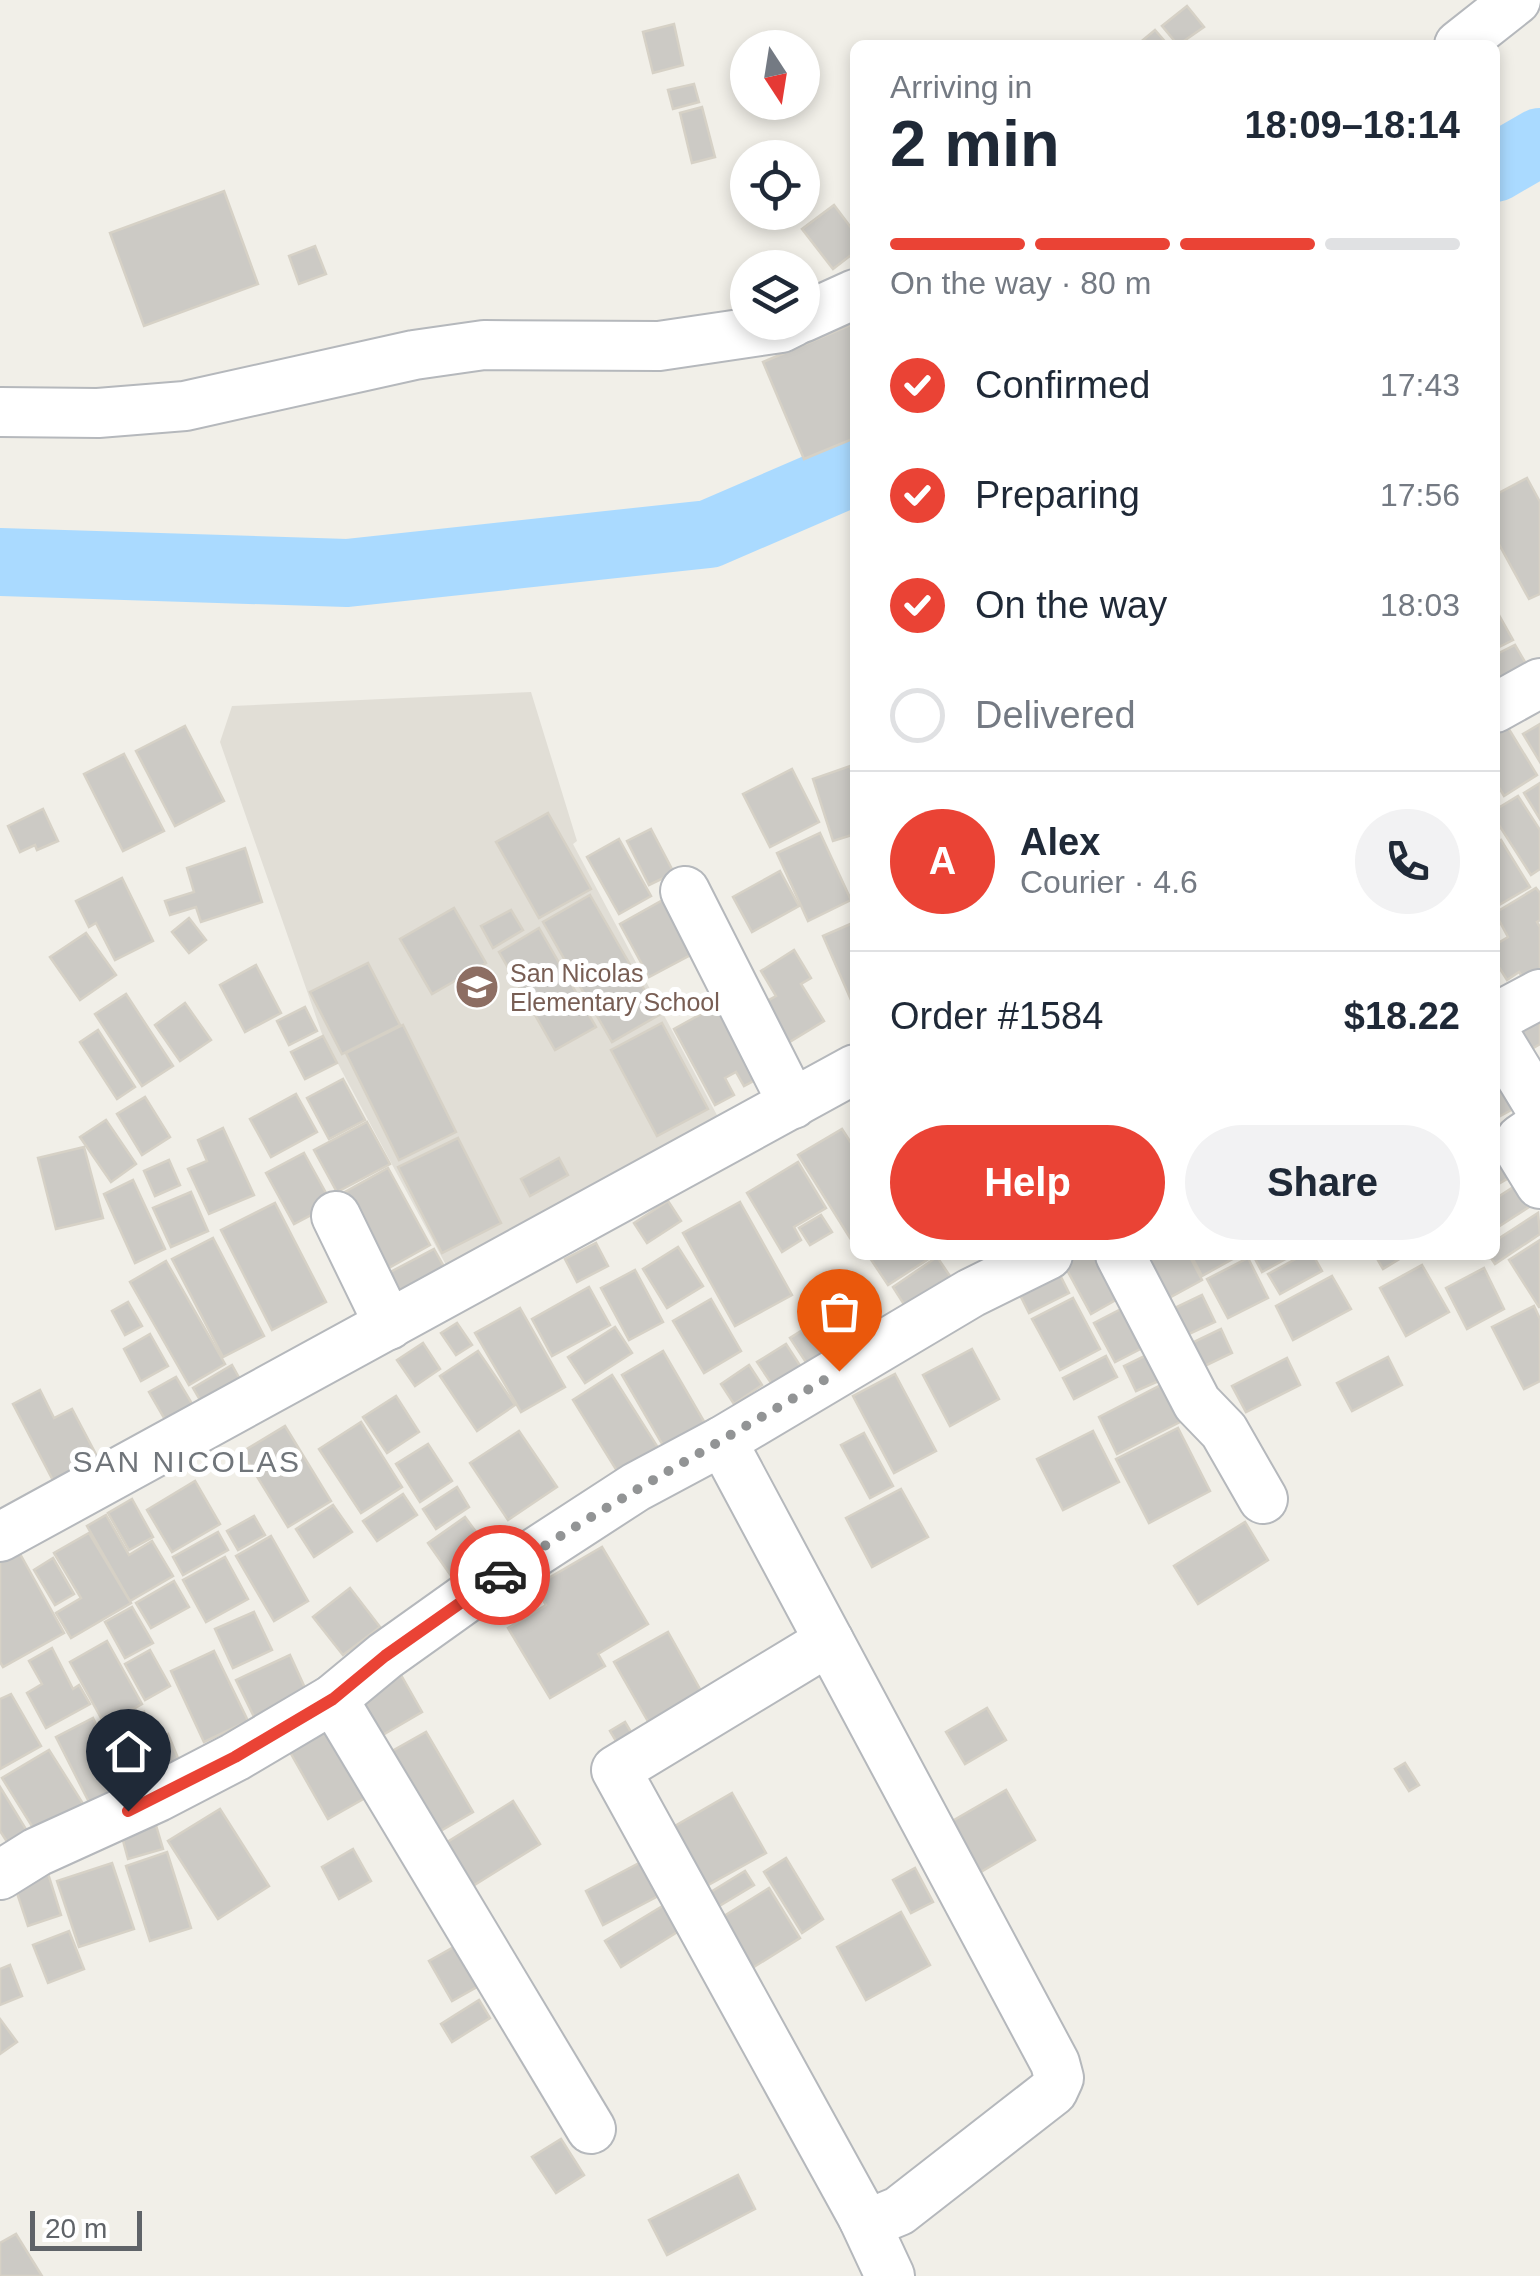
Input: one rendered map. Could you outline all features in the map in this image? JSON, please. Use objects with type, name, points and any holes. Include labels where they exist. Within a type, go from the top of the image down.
[{"type":"street","points":[[1465,40],[1516,0]]},
{"type":"street","points":[[820,310],[850,296]]},
{"type":"street","points":[[0,412],[98,413],[185,406],[414,354],[484,345],[659,346],[730,336]]},
{"type":"street","points":[[1500,705],[1540,683]]},
{"type":"street","points":[[685,891],[792,1104]]},
{"type":"street","points":[[1500,1015],[1540,994]]},
{"type":"street","points":[[1500,1042],[1540,1108]]},
{"type":"street","points":[[0,1538],[850,1072]]},
{"type":"street","points":[[1540,1126],[1520,1139],[1521,1153],[1540,1184]]},
{"type":"street","points":[[336,1216],[389,1325]]},
{"type":"street","points":[[0,1875],[37,1852],[235,1757],[333,1699],[385,1656],[560,1534],[971,1294],[1038,1260]]},
{"type":"street","points":[[1123,1260],[1197,1404],[1224,1431],[1263,1499]]},
{"type":"street","points":[[722,1441],[1060,2078],[1054,2091],[899,2211],[882,2218],[862,2218]]},
{"type":"street","points":[[829,1641],[616,1770],[890,2276]]},
{"type":"street","points":[[333,1699],[591,2129]]},
{"type":"shaded area","name":"San Nicolas Elementary School","points":[[531,692],[577,841],[573,844],[718,1117],[446,1265],[322,1034],[220,742],[232,706]]},
{"type":"building","points":[[1187,6],[1204,27],[1185,40],[1174,40],[1162,26]]},
{"type":"building","points":[[674,24],[683,65],[653,73],[643,32]]},
{"type":"building","points":[[1155,30],[1164,40],[1143,40]]},
{"type":"building","points":[[694,84],[699,102],[673,109],[668,90]]},
{"type":"building","points":[[702,107],[715,157],[692,163],[680,113]]},
{"type":"building","points":[[224,191],[258,284],[144,326],[110,233]]},
{"type":"building","points":[[834,205],[850,226],[850,256],[833,269],[803,230],[820,230],[820,216]]},
{"type":"building","points":[[315,246],[326,274],[299,284],[289,256]]},
{"type":"building","points":[[850,325],[850,440],[804,459],[763,362]]},
{"type":"building","points":[[1527,478],[1540,502],[1540,594],[1529,599],[1500,546],[1500,492]]},
{"type":"building","points":[[1500,617],[1513,640],[1500,646]]},
{"type":"building","points":[[1515,645],[1528,667],[1500,682],[1500,652]]},
{"type":"building","points":[[1540,724],[1540,762],[1523,734]]},
{"type":"building","points":[[185,726],[224,801],[175,826],[136,751]]},
{"type":"building","points":[[1507,726],[1537,775],[1504,796],[1500,789],[1500,730]]},
{"type":"building","points":[[124,754],[164,831],[123,851],[84,774]]},
{"type":"building","points":[[850,766],[850,836],[833,841],[813,779]]},
{"type":"building","points":[[792,769],[819,822],[770,847],[743,794]]},
{"type":"building","points":[[1540,783],[1540,819],[1524,793]]},
{"type":"building","points":[[1518,796],[1540,830],[1540,869],[1531,875],[1500,827],[1500,807]]},
{"type":"building","points":[[43,809],[58,841],[20,852],[8,826]]},
{"type":"building","points":[[548,813],[591,889],[539,918],[496,842]]},
{"type":"building","points":[[651,829],[674,873],[649,885],[627,841]]},
{"type":"building","points":[[820,833],[850,900],[808,921],[777,853]]},
{"type":"building","points":[[619,839],[651,896],[619,914],[587,857]]},
{"type":"building","points":[[1500,840],[1530,887],[1500,904]]},
{"type":"building","points":[[245,848],[262,902],[201,922],[196,907],[170,915],[165,901],[194,892],[187,868]]},
{"type":"building","points":[[780,871],[799,906],[752,932],[733,897]]},
{"type":"building","points":[[122,878],[153,941],[115,960],[96,923],[89,927],[76,901]]},
{"type":"building","points":[[1536,888],[1540,893],[1540,975],[1527,983],[1519,972],[1507,980],[1500,969],[1500,942],[1508,937],[1500,922],[1500,910]]},
{"type":"building","points":[[590,895],[659,1015],[612,1042],[543,922]]},
{"type":"building","points":[[670,896],[700,950],[649,977],[620,924]]},
{"type":"building","points":[[454,908],[486,963],[432,994],[400,939]]},
{"type":"building","points":[[511,910],[523,930],[493,948],[481,926]]},
{"type":"building","points":[[189,918],[206,940],[189,953],[172,932]]},
{"type":"building","points":[[850,924],[850,998],[823,936]]},
{"type":"building","points":[[539,928],[596,1027],[555,1050],[499,952]]},
{"type":"building","points":[[86,933],[116,975],[80,1000],[50,957]]},
{"type":"building","points":[[794,950],[811,978],[801,984],[824,1021],[783,1046],[758,1006],[776,996],[761,971]]},
{"type":"building","points":[[368,963],[400,1025],[342,1054],[310,992]]},
{"type":"building","points":[[256,965],[281,1013],[245,1032],[220,985]]},
{"type":"building","points":[[126,994],[173,1066],[142,1086],[95,1014]]},
{"type":"building","points":[[185,1003],[211,1040],[180,1061],[155,1025]]},
{"type":"building","points":[[721,1003],[761,1077],[744,1086],[736,1072],[725,1078],[734,1095],[715,1105],[674,1029]]},
{"type":"building","points":[[305,1007],[317,1031],[289,1045],[277,1021]]},
{"type":"building","points":[[1540,1015],[1540,1044],[1520,1056],[1507,1034]]},
{"type":"building","points":[[662,1023],[708,1109],[657,1136],[611,1050]]},
{"type":"building","points":[[403,1025],[456,1132],[399,1160],[346,1053]]},
{"type":"building","points":[[98,1030],[135,1087],[117,1099],[80,1042]]},
{"type":"building","points":[[323,1036],[337,1063],[305,1079],[291,1052]]},
{"type":"building","points":[[1500,1062],[1524,1103],[1500,1116]]},
{"type":"building","points":[[343,1079],[365,1120],[329,1139],[307,1098]]},
{"type":"building","points":[[296,1094],[317,1132],[271,1157],[250,1119]]},
{"type":"building","points":[[145,1097],[170,1137],[142,1155],[117,1114]]},
{"type":"building","points":[[106,1120],[136,1164],[111,1182],[80,1137]]},
{"type":"building","points":[[367,1122],[390,1164],[337,1192],[314,1150]]},
{"type":"building","points":[[223,1128],[254,1195],[209,1214],[188,1169],[207,1161],[198,1140]]},
{"type":"building","points":[[842,1129],[850,1141],[850,1238],[798,1155]]},
{"type":"building","points":[[458,1138],[501,1223],[442,1253],[398,1167]]},
{"type":"building","points":[[1500,1144],[1517,1173],[1500,1183]]},
{"type":"building","points":[[84,1147],[103,1218],[56,1229],[38,1158]]},
{"type":"building","points":[[304,1153],[332,1204],[294,1224],[266,1173]]},
{"type":"building","points":[[559,1158],[568,1175],[530,1196],[521,1179]]},
{"type":"building","points":[[169,1160],[180,1185],[155,1196],[144,1171]]},
{"type":"building","points":[[798,1162],[826,1208],[794,1227],[801,1240],[782,1252],[747,1193]]},
{"type":"building","points":[[388,1168],[430,1245],[378,1274],[336,1197]]},
{"type":"building","points":[[1527,1178],[1540,1200],[1500,1226],[1500,1196]]},
{"type":"building","points":[[133,1180],[165,1249],[135,1263],[104,1194]]},
{"type":"building","points":[[191,1192],[208,1231],[171,1247],[153,1208]]},
{"type":"building","points":[[668,1201],[681,1221],[647,1243],[634,1223]]},
{"type":"building","points":[[740,1202],[792,1295],[735,1326],[683,1233]]},
{"type":"building","points":[[275,1203],[326,1302],[272,1330],[221,1230]]},
{"type":"building","points":[[1538,1213],[1540,1234],[1495,1264],[1492,1260],[1500,1260],[1500,1238]]},
{"type":"building","points":[[821,1215],[832,1232],[810,1245],[799,1228]]},
{"type":"building","points":[[213,1238],[264,1336],[223,1357],[172,1259]]},
{"type":"building","points":[[1540,1240],[1540,1307],[1539,1307],[1509,1260]]},
{"type":"building","points":[[596,1243],[608,1266],[577,1282],[565,1259]]},
{"type":"building","points":[[678,1247],[703,1286],[667,1308],[643,1269]]},
{"type":"building","points":[[434,1249],[447,1272],[392,1302],[379,1278]]},
{"type":"building","points":[[871,1260],[927,1260],[888,1285]]},
{"type":"building","points":[[933,1260],[939,1260],[952,1279],[907,1309],[893,1287]]},
{"type":"building","points":[[1062,1260],[1111,1260],[1128,1293],[1091,1314]]},
{"type":"building","points":[[1132,1260],[1192,1260],[1202,1280],[1156,1305]]},
{"type":"building","points":[[1194,1260],[1231,1260],[1202,1276]]},
{"type":"building","points":[[1249,1260],[1268,1298],[1228,1318],[1207,1279]]},
{"type":"building","points":[[1256,1260],[1284,1260],[1262,1272]]},
{"type":"building","points":[[1294,1260],[1316,1260],[1322,1271],[1280,1294],[1268,1274]]},
{"type":"building","points":[[1378,1260],[1398,1260],[1383,1269]]},
{"type":"building","points":[[166,1261],[225,1364],[189,1385],[130,1282]]},
{"type":"building","points":[[1422,1265],[1449,1312],[1406,1336],[1380,1288]]},
{"type":"building","points":[[1484,1268],[1504,1309],[1467,1329],[1446,1288]]},
{"type":"building","points":[[1057,1269],[1069,1293],[1029,1313],[1017,1289]]},
{"type":"building","points":[[635,1270],[663,1322],[629,1340],[601,1288]]},
{"type":"building","points":[[843,1275],[863,1309],[830,1328],[810,1295]]},
{"type":"building","points":[[1332,1276],[1351,1309],[1293,1340],[1276,1306]]},
{"type":"building","points":[[589,1287],[610,1325],[552,1356],[532,1319]]},
{"type":"building","points":[[1202,1295],[1215,1322],[1176,1340],[1164,1313]]},
{"type":"building","points":[[1073,1298],[1100,1349],[1060,1370],[1032,1319]]},
{"type":"building","points":[[711,1299],[741,1351],[704,1373],[673,1321]]},
{"type":"building","points":[[128,1302],[142,1326],[125,1335],[112,1311]]},
{"type":"building","points":[[1131,1304],[1152,1343],[1115,1362],[1094,1323]]},
{"type":"building","points":[[1534,1306],[1540,1319],[1540,1381],[1524,1389],[1492,1327]]},
{"type":"building","points":[[520,1308],[565,1387],[521,1412],[475,1333]]},
{"type":"building","points":[[817,1321],[842,1358],[815,1376],[790,1338]]},
{"type":"building","points":[[457,1323],[472,1345],[456,1355],[441,1333]]},
{"type":"building","points":[[615,1327],[632,1353],[585,1383],[568,1357]]},
{"type":"building","points":[[1221,1329],[1232,1353],[1190,1373],[1179,1349]]},
{"type":"building","points":[[150,1334],[168,1366],[141,1381],[124,1349]]},
{"type":"building","points":[[423,1343],[440,1369],[415,1386],[397,1360]]},
{"type":"building","points":[[786,1344],[810,1381],[782,1399],[757,1362]]},
{"type":"building","points":[[972,1349],[999,1399],[950,1426],[923,1375]]},
{"type":"building","points":[[478,1351],[515,1405],[477,1431],[440,1376]]},
{"type":"building","points":[[663,1351],[709,1430],[668,1454],[622,1375]]},
{"type":"building","points":[[1155,1351],[1168,1377],[1136,1391],[1124,1366]]},
{"type":"building","points":[[1106,1356],[1117,1377],[1074,1399],[1063,1378]]},
{"type":"building","points":[[1388,1357],[1402,1385],[1352,1411],[1337,1383]]},
{"type":"building","points":[[1287,1358],[1300,1385],[1246,1412],[1232,1386]]},
{"type":"building","points":[[232,1365],[242,1383],[203,1405],[193,1388]]},
{"type":"building","points":[[749,1365],[762,1385],[734,1404],[721,1384]]},
{"type":"building","points":[[895,1374],[936,1451],[894,1473],[853,1396]]},
{"type":"building","points":[[612,1375],[662,1454],[622,1479],[573,1400]]},
{"type":"building","points":[[176,1377],[194,1407],[167,1423],[149,1392]]},
{"type":"building","points":[[1161,1385],[1180,1422],[1117,1454],[1099,1417]]},
{"type":"building","points":[[40,1390],[54,1418],[72,1409],[100,1462],[56,1486],[13,1404]]},
{"type":"building","points":[[396,1396],[419,1432],[387,1453],[363,1417]]},
{"type":"building","points":[[361,1422],[402,1487],[361,1513],[319,1449]]},
{"type":"building","points":[[285,1426],[331,1501],[288,1527],[242,1452]]},
{"type":"building","points":[[1178,1428],[1210,1491],[1149,1523],[1116,1459]]},
{"type":"building","points":[[519,1431],[557,1487],[508,1520],[470,1463]]},
{"type":"building","points":[[1093,1431],[1119,1482],[1063,1510],[1037,1459]]},
{"type":"building","points":[[864,1433],[893,1486],[870,1498],[841,1445]]},
{"type":"building","points":[[428,1444],[452,1481],[420,1502],[396,1464]]},
{"type":"building","points":[[195,1481],[220,1524],[172,1552],[147,1510]]},
{"type":"building","points":[[457,1487],[469,1507],[436,1529],[423,1509]]},
{"type":"building","points":[[901,1489],[928,1537],[872,1567],[846,1518]]},
{"type":"building","points":[[403,1494],[417,1515],[377,1541],[363,1521]]},
{"type":"building","points":[[132,1499],[153,1537],[129,1550],[108,1513]]},
{"type":"building","points":[[333,1505],[352,1532],[314,1557],[296,1529]]},
{"type":"building","points":[[106,1515],[129,1555],[152,1541],[173,1576],[130,1601],[87,1526]]},
{"type":"building","points":[[254,1516],[265,1535],[238,1550],[227,1531]]},
{"type":"building","points":[[465,1517],[499,1563],[461,1590],[428,1543]]},
{"type":"building","points":[[1245,1522],[1268,1560],[1198,1604],[1174,1566]]},
{"type":"building","points":[[218,1532],[228,1550],[183,1575],[173,1557]]},
{"type":"building","points":[[89,1533],[131,1603],[71,1638],[56,1613],[81,1598],[54,1553]]},
{"type":"building","points":[[271,1536],[308,1601],[274,1621],[236,1556]]},
{"type":"building","points":[[602,1547],[648,1624],[598,1654],[605,1666],[550,1698],[508,1628],[546,1605],[535,1586]]},
{"type":"building","points":[[19,1552],[64,1633],[3,1667],[0,1562]]},
{"type":"building","points":[[225,1557],[248,1599],[206,1622],[183,1580]]},
{"type":"building","points":[[53,1558],[74,1594],[55,1605],[34,1570]]},
{"type":"building","points":[[174,1581],[189,1607],[151,1628],[136,1603]]},
{"type":"building","points":[[350,1588],[380,1627],[343,1655],[313,1617]]},
{"type":"building","points":[[132,1607],[153,1643],[125,1658],[105,1622]]},
{"type":"building","points":[[254,1612],[272,1650],[233,1668],[215,1629]]},
{"type":"building","points":[[668,1632],[710,1707],[657,1737],[614,1662]]},
{"type":"building","points":[[107,1641],[142,1704],[105,1725],[70,1662]]},
{"type":"building","points":[[52,1648],[73,1689],[79,1685],[90,1704],[46,1728],[27,1693],[42,1684],[29,1661]]},
{"type":"building","points":[[150,1650],[170,1686],[145,1700],[125,1664]]},
{"type":"building","points":[[214,1651],[248,1721],[204,1742],[171,1671]]},
{"type":"building","points":[[290,1655],[310,1699],[257,1723],[236,1680]]},
{"type":"building","points":[[401,1675],[422,1712],[374,1740],[353,1702]]},
{"type":"building","points":[[11,1694],[41,1746],[0,1769],[0,1699]]},
{"type":"building","points":[[987,1708],[1006,1740],[965,1764],[946,1732]]},
{"type":"building","points":[[144,1712],[153,1735],[114,1750],[105,1728]]},
{"type":"building","points":[[93,1718],[127,1787],[91,1806],[56,1737]]},
{"type":"building","points":[[330,1721],[372,1794],[328,1819],[286,1745]]},
{"type":"building","points":[[625,1722],[637,1742],[622,1751],[610,1731]]},
{"type":"building","points":[[426,1732],[473,1812],[425,1840],[378,1759]]},
{"type":"building","points":[[168,1734],[185,1775],[143,1792],[126,1752]]},
{"type":"building","points":[[49,1750],[87,1810],[40,1839],[2,1778]]},
{"type":"building","points":[[1405,1763],[1419,1785],[1409,1791],[1395,1769]]},
{"type":"building","points":[[0,1787],[32,1839],[13,1851],[0,1831]]},
{"type":"building","points":[[1006,1790],[1035,1840],[979,1873],[949,1823]]},
{"type":"building","points":[[732,1793],[766,1853],[701,1889],[668,1830]]},
{"type":"building","points":[[513,1801],[540,1844],[468,1889],[441,1846]]},
{"type":"building","points":[[220,1809],[269,1886],[218,1919],[168,1841]]},
{"type":"building","points":[[155,1822],[163,1849],[128,1859],[121,1833]]},
{"type":"building","points":[[353,1849],[371,1881],[339,1899],[322,1867]]},
{"type":"building","points":[[167,1852],[191,1928],[150,1941],[126,1866]]},
{"type":"building","points":[[786,1858],[823,1919],[802,1933],[764,1872]]},
{"type":"building","points":[[645,1860],[662,1894],[603,1925],[586,1891]]},
{"type":"building","points":[[112,1863],[134,1929],[79,1947],[57,1881]]},
{"type":"building","points":[[45,1864],[61,1915],[28,1926],[11,1875]]},
{"type":"building","points":[[915,1868],[933,1902],[911,1913],[893,1880]]},
{"type":"building","points":[[745,1871],[754,1885],[701,1917],[693,1903]]},
{"type":"building","points":[[769,1888],[800,1938],[738,1977],[708,1926]]},
{"type":"building","points":[[666,1904],[682,1929],[621,1967],[605,1941]]},
{"type":"building","points":[[901,1912],[930,1965],[866,2000],[837,1947]]},
{"type":"building","points":[[69,1931],[84,1969],[48,1983],[33,1945]]},
{"type":"building","points":[[461,1943],[484,1983],[452,2001],[429,1961]]},
{"type":"building","points":[[10,1965],[22,1996],[0,2005],[0,1969]]},
{"type":"building","points":[[479,2000],[490,2018],[452,2042],[441,2024]]},
{"type":"building","points":[[0,2019],[17,2042],[0,2054]]},
{"type":"building","points":[[561,2139],[584,2175],[556,2193],[532,2157]]},
{"type":"building","points":[[738,2175],[755,2209],[667,2255],[649,2220]]},
{"type":"building","points":[[16,2234],[42,2276],[0,2276],[0,2243]]},
{"type":"waterway","points":[[1500,165],[1540,142]]},
{"type":"waterway","points":[[0,562],[347,573],[709,534],[850,473]]},
{"type":"way so far","points":[[500,1575],[636,1487],[839,1371]]},
{"type":"place","name":"San Nicolas Elementary School","points":[[477,987]]},
{"type":"district","name":"SAN NICOLAS","points":[[187,1462]]},
{"type":"route","points":[[128,1811],[235,1757],[333,1699],[385,1656],[500,1575]]}]
